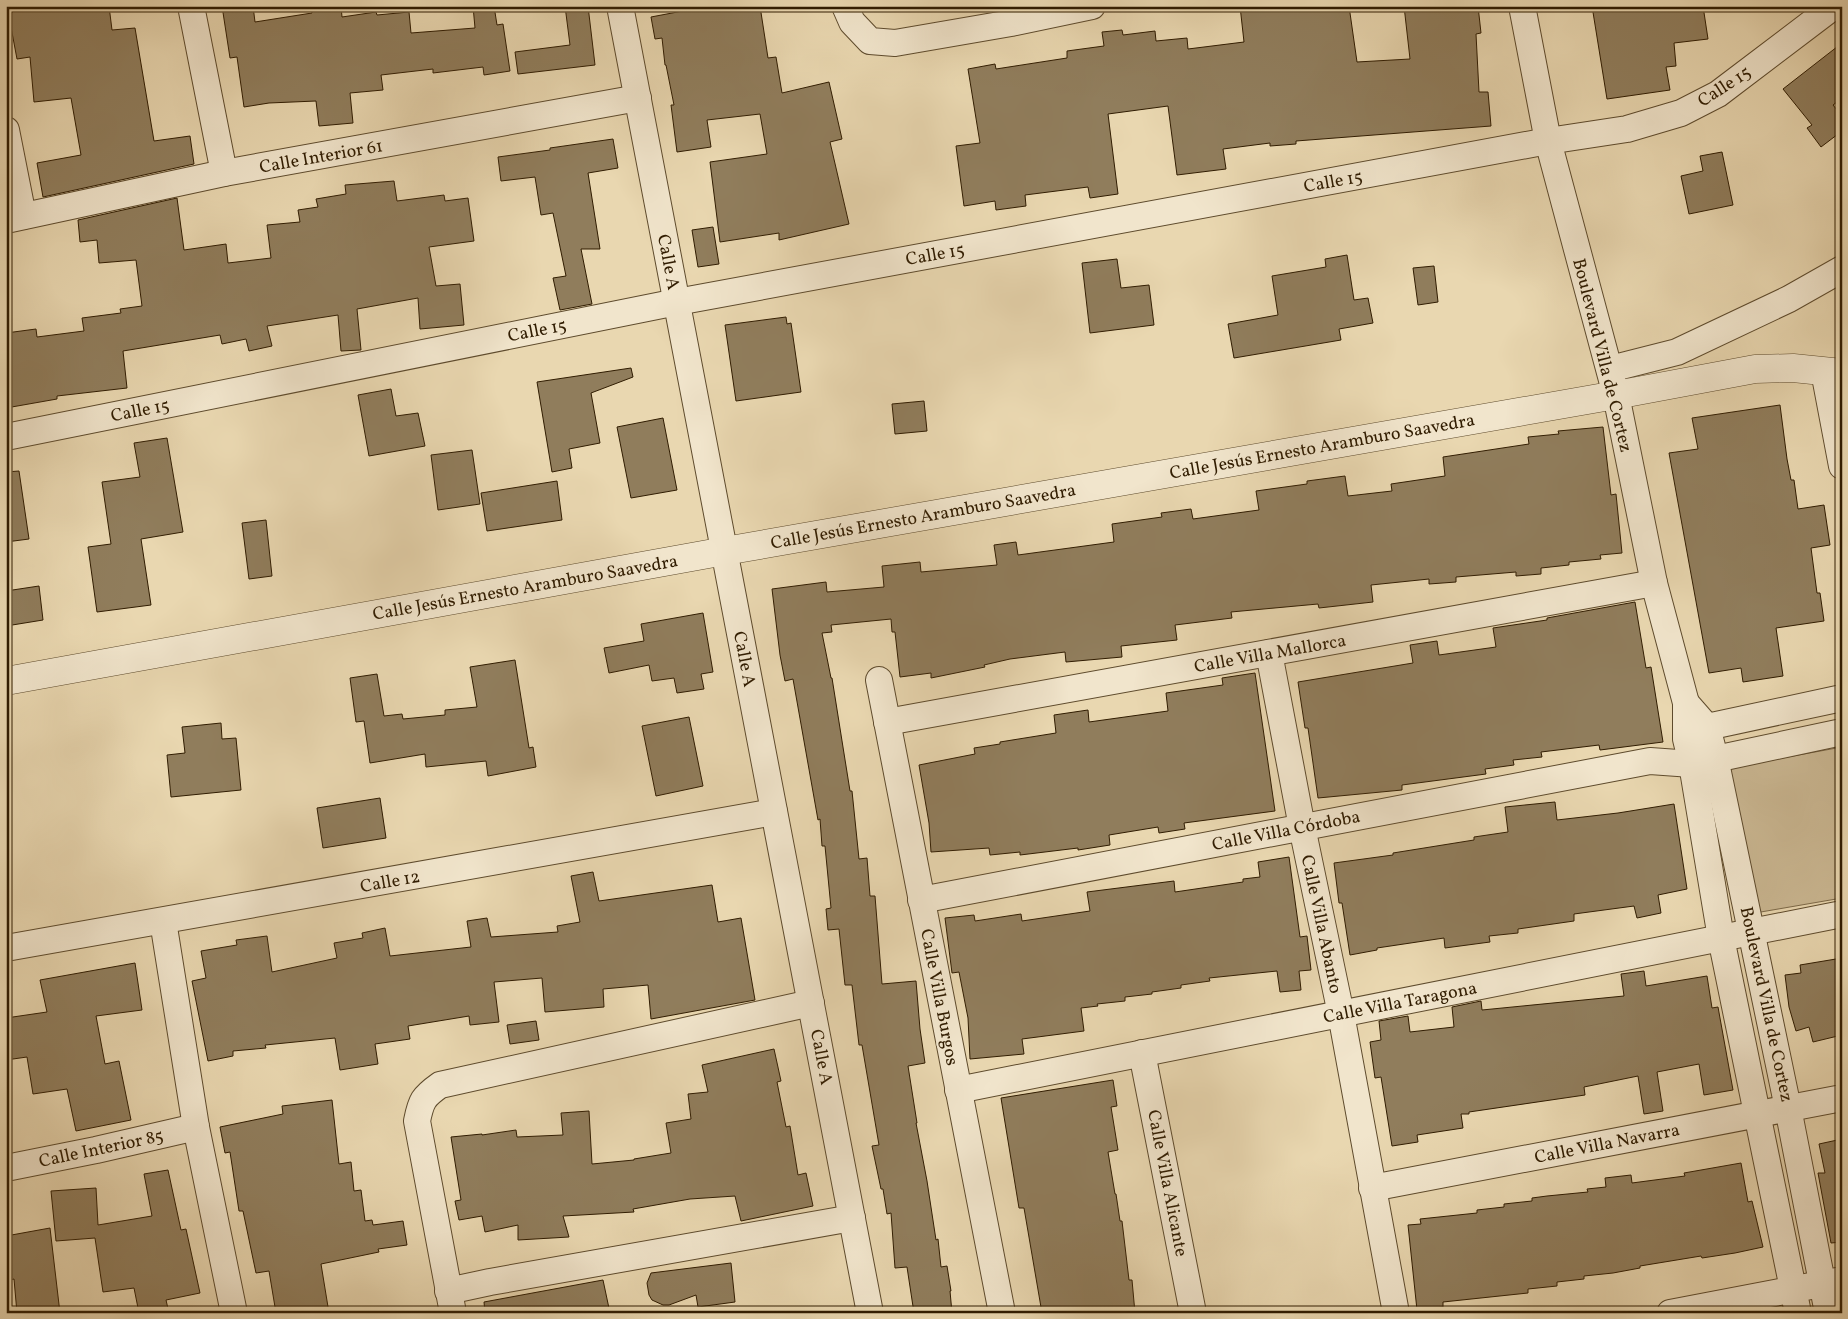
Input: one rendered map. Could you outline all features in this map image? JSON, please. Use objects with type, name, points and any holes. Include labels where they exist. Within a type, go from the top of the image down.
[{"type":"street","points":[[191,6],[224,174]]},
{"type":"street","name":"Calle A","points":[[620,6],[870,1313]]},
{"type":"street","points":[[845,6],[852,22],[870,41],[895,43],[1011,23],[1092,6]]},
{"type":"street","name":"Boulevard Villa de Cortez","points":[[1522,6],[1548,141],[1616,395],[1654,583],[1686,703],[1752,932],[1788,1108],[1832,1281],[1828,1313]]},
{"type":"street","name":"Calle 15","points":[[6,437],[677,302],[1548,141],[1627,129],[1680,113],[1718,94],[1834,6]]},
{"type":"street","name":"Calle Interior 61","points":[[15,218],[224,174],[638,98]]},
{"type":"street","points":[[6,130],[15,218]]},
{"type":"street","points":[[1610,369],[1677,352],[1788,299],[1842,270]]},
{"type":"street","name":"Calle Jesús Ernesto Aramburo Saavedra","points":[[6,681],[724,550],[1616,395],[1754,369],[1792,368],[1833,372]]},
{"type":"street","points":[[1833,372],[1842,466]]},
{"type":"street","name":"Calle Villa Mallorca","points":[[887,722],[1654,583]]},
{"type":"street","name":"Calle Villa Abanto","points":[[1269,653],[1302,827],[1341,1014],[1396,1313]]},
{"type":"street","name":"Calle Villa Burgos","points":[[878,680],[1002,1313]]},
{"type":"street","points":[[1700,747],[1842,698]]},
{"type":"street","points":[[1700,747],[1842,732]]},
{"type":"street","name":"Boulevard Villa de Cortez","points":[[1700,747],[1721,938],[1796,1301]]},
{"type":"street","name":"Calle Villa Córdoba","points":[[921,900],[1650,760],[1700,747]]},
{"type":"street","name":"Calle 12","points":[[6,948],[774,812]]},
{"type":"street","name":"Calle Villa Taragona","points":[[958,1090],[1842,914]]},
{"type":"street","points":[[163,921],[196,1127],[234,1313]]},
{"type":"street","points":[[811,1003],[440,1086],[429,1094],[420,1104],[417,1121],[451,1302],[490,1282],[852,1218]]},
{"type":"street","name":"Calle Villa Alicante","points":[[1142,1053],[1193,1313]]},
{"type":"street","name":"Calle Villa Navarra","points":[[1372,1188],[1842,1098]]},
{"type":"street","name":"Calle Interior 85","points":[[6,1168],[196,1127]]},
{"type":"street","points":[[1670,1313],[1796,1301],[1832,1281]]},
{"type":"shaded area","points":[[1842,747],[1842,898],[1755,913],[1728,768]]},
{"type":"building","points":[[7,6],[109,6],[112,30],[135,28],[154,141],[190,136],[194,164],[43,197],[37,163],[81,155],[71,98],[34,102],[30,57],[17,59]]},
{"type":"building","points":[[222,6],[253,6],[255,22],[312,13],[311,6],[341,6],[342,17],[376,12],[377,15],[409,12],[411,33],[475,28],[473,6],[494,6],[497,25],[503,24],[510,71],[484,75],[483,67],[433,73],[433,69],[381,75],[383,90],[350,93],[353,123],[319,126],[316,101],[269,103],[244,107],[237,57],[230,58]]},
{"type":"building","points":[[565,6],[588,6],[595,65],[518,74],[515,52],[570,45]]},
{"type":"building","points":[[709,6],[760,6],[768,58],[776,57],[782,93],[829,82],[842,139],[830,142],[849,224],[779,240],[779,233],[720,242],[710,162],[767,154],[760,114],[707,120],[711,147],[677,152],[671,105],[674,105],[665,65],[662,38],[655,39],[651,17]]},
{"type":"building","points":[[1240,6],[1349,6],[1357,62],[1410,59],[1404,6],[1478,6],[1481,33],[1476,34],[1479,92],[1488,92],[1491,126],[1296,141],[1296,144],[1270,146],[1270,143],[1223,149],[1226,169],[1177,175],[1168,106],[1108,114],[1118,194],[1090,198],[1088,187],[1025,195],[1026,206],[996,210],[995,201],[964,206],[956,146],[980,143],[968,69],[995,64],[996,69],[1067,58],[1067,51],[1104,46],[1102,32],[1122,30],[1123,35],[1155,31],[1156,41],[1187,38],[1188,49],[1244,42]]},
{"type":"building","points":[[1592,6],[1703,6],[1708,39],[1674,43],[1676,66],[1666,67],[1670,90],[1607,99]]},
{"type":"building","points":[[1842,43],[1842,98],[1833,105],[1842,116],[1842,131],[1821,147],[1807,128],[1812,125],[1783,89]]},
{"type":"building","points":[[613,139],[618,168],[588,173],[600,249],[581,249],[592,304],[560,310],[553,278],[566,276],[553,213],[541,215],[535,177],[501,181],[498,157]]},
{"type":"building","points":[[1722,152],[1733,205],[1689,214],[1681,176],[1703,171],[1700,156]]},
{"type":"building","points":[[394,181],[397,201],[444,195],[445,201],[468,198],[474,241],[429,247],[436,286],[460,284],[464,325],[420,329],[418,298],[357,309],[361,350],[341,351],[338,315],[267,326],[272,346],[249,351],[246,339],[222,344],[220,335],[123,351],[127,388],[57,396],[57,399],[6,408],[6,333],[36,329],[37,337],[84,331],[82,318],[121,313],[120,309],[142,306],[136,260],[99,263],[97,240],[80,242],[78,220],[177,198],[184,250],[226,244],[228,263],[271,258],[267,225],[300,222],[298,210],[318,207],[316,199],[346,194],[345,185]]},
{"type":"building","points":[[713,227],[719,264],[698,267],[692,230]]},
{"type":"building","points":[[1347,255],[1354,300],[1368,298],[1373,323],[1339,329],[1341,340],[1234,358],[1228,324],[1278,315],[1272,276],[1326,267],[1325,259]]},
{"type":"building","points":[[1117,259],[1121,288],[1149,285],[1154,325],[1090,333],[1082,263]]},
{"type":"building","points":[[1434,266],[1438,302],[1418,305],[1413,268]]},
{"type":"building","points":[[786,317],[787,324],[791,323],[801,392],[736,401],[725,325]]},
{"type":"building","points":[[631,368],[633,377],[591,393],[600,443],[569,449],[572,468],[552,472],[537,382]]},
{"type":"building","points":[[391,389],[396,416],[418,413],[425,446],[369,456],[358,395]]},
{"type":"building","points":[[924,401],[927,431],[895,434],[892,404]]},
{"type":"building","points":[[1780,405],[1787,459],[1791,480],[1794,480],[1798,509],[1824,505],[1830,545],[1811,548],[1817,593],[1820,593],[1824,621],[1776,628],[1783,676],[1743,682],[1741,668],[1709,673],[1669,453],[1698,449],[1692,418]]},
{"type":"building","points":[[663,418],[677,490],[631,498],[617,427]]},
{"type":"building","points":[[1603,427],[1611,495],[1616,494],[1622,553],[1600,555],[1601,559],[1569,562],[1569,565],[1541,568],[1541,574],[1516,576],[1516,572],[1456,577],[1456,582],[1429,584],[1429,579],[1371,585],[1373,602],[1319,608],[1318,604],[1231,612],[1232,618],[1175,625],[1177,640],[1121,646],[1122,657],[1066,662],[1065,652],[1010,659],[984,665],[985,667],[931,678],[931,673],[900,677],[895,632],[892,632],[891,619],[831,625],[832,632],[822,633],[832,678],[850,791],[852,791],[859,859],[867,858],[870,896],[875,896],[882,984],[916,981],[925,1063],[908,1066],[936,1240],[938,1239],[941,1267],[947,1266],[952,1313],[914,1313],[907,1267],[895,1268],[891,1213],[887,1214],[872,1146],[879,1145],[862,1045],[859,1045],[852,985],[845,985],[839,929],[828,930],[826,909],[831,908],[825,846],[822,846],[820,819],[818,820],[793,679],[785,681],[772,589],[826,582],[827,592],[884,587],[882,566],[920,562],[921,572],[997,565],[994,545],[1016,542],[1018,555],[1114,542],[1112,524],[1162,517],[1161,513],[1191,509],[1193,519],[1259,510],[1256,491],[1307,484],[1307,481],[1345,476],[1348,496],[1392,491],[1391,484],[1445,476],[1443,457],[1529,444],[1528,437],[1559,434],[1558,431]]},
{"type":"building","points":[[167,438],[183,532],[141,539],[151,605],[97,612],[88,547],[111,544],[102,482],[140,477],[134,443]]},
{"type":"building","points":[[472,450],[480,504],[438,510],[431,455]]},
{"type":"building","points":[[19,471],[29,539],[6,542],[6,472]]},
{"type":"building","points":[[557,481],[562,520],[487,531],[481,493]]},
{"type":"building","points":[[266,520],[272,576],[249,579],[242,523]]},
{"type":"building","points":[[39,586],[43,620],[6,626],[6,591]]},
{"type":"building","points":[[1635,602],[1646,668],[1651,667],[1663,742],[1600,750],[1599,745],[1541,752],[1542,757],[1513,760],[1514,765],[1485,769],[1486,774],[1402,785],[1402,790],[1318,798],[1308,728],[1305,728],[1298,682],[1413,663],[1410,645],[1437,641],[1439,655],[1496,647],[1493,628],[1547,620],[1547,618]]},
{"type":"building","points":[[703,613],[713,672],[701,674],[704,689],[677,693],[674,678],[652,681],[649,665],[609,673],[604,648],[644,641],[641,624]]},
{"type":"building","points":[[515,660],[529,748],[533,747],[536,767],[488,776],[486,761],[426,767],[425,754],[370,763],[364,721],[356,722],[350,678],[377,674],[384,716],[402,714],[403,719],[445,715],[445,710],[477,707],[470,667]]},
{"type":"building","points":[[1255,673],[1275,811],[1184,823],[1185,829],[1159,833],[1158,827],[1109,835],[1110,845],[1078,850],[1078,848],[1020,855],[1020,852],[990,855],[989,848],[931,852],[929,823],[919,765],[975,754],[974,748],[1056,733],[1054,715],[1088,710],[1089,722],[1168,711],[1166,693],[1223,685],[1222,678]]},
{"type":"building","points":[[689,717],[703,786],[656,796],[642,726]]},
{"type":"building","points":[[221,723],[222,739],[236,738],[241,790],[171,797],[167,755],[185,753],[182,727]]},
{"type":"building","points":[[380,798],[386,838],[323,848],[317,808]]},
{"type":"building","points":[[1555,802],[1557,820],[1674,804],[1687,889],[1658,895],[1661,913],[1637,918],[1634,906],[1574,914],[1574,921],[1518,929],[1518,933],[1489,936],[1490,942],[1445,948],[1444,938],[1377,948],[1377,950],[1350,955],[1342,903],[1339,903],[1334,863],[1393,855],[1393,853],[1474,840],[1474,837],[1508,832],[1505,807]]},
{"type":"building","points":[[1289,857],[1300,937],[1307,936],[1311,970],[1299,971],[1301,990],[1280,992],[1277,971],[1209,978],[1210,981],[1181,985],[1181,988],[1125,997],[1125,1001],[1081,1008],[1084,1031],[1022,1039],[1024,1054],[970,1059],[968,1018],[959,972],[952,973],[945,918],[974,915],[975,921],[1021,914],[1022,921],[1090,911],[1087,892],[1174,881],[1175,892],[1243,882],[1243,879],[1260,877],[1258,862]]},
{"type":"building","points":[[593,872],[599,901],[712,885],[718,922],[741,918],[755,1000],[651,1019],[648,985],[603,989],[604,1007],[545,1012],[542,978],[494,982],[499,1022],[470,1025],[469,1016],[408,1026],[410,1039],[375,1044],[378,1064],[340,1070],[335,1038],[265,1045],[266,1048],[233,1051],[233,1056],[208,1061],[192,981],[206,978],[201,951],[237,945],[236,940],[267,936],[272,972],[337,958],[334,943],[363,938],[362,933],[385,928],[390,956],[471,947],[467,921],[487,918],[491,937],[558,932],[557,926],[580,922],[571,876]]},
{"type":"building","points":[[1842,958],[1842,1035],[1813,1042],[1809,1027],[1796,1031],[1789,1007],[1785,975],[1801,973],[1800,965]]},
{"type":"building","points":[[135,963],[142,1010],[96,1016],[105,1064],[119,1061],[131,1120],[76,1131],[67,1089],[33,1094],[27,1057],[6,1060],[6,1018],[47,1012],[40,980]]},
{"type":"building","points":[[1644,971],[1646,986],[1707,976],[1712,1008],[1718,1007],[1733,1090],[1704,1095],[1699,1064],[1657,1072],[1663,1111],[1644,1114],[1638,1076],[1584,1087],[1585,1095],[1461,1114],[1463,1128],[1417,1135],[1418,1142],[1392,1146],[1381,1077],[1375,1078],[1370,1042],[1381,1040],[1379,1021],[1408,1016],[1410,1032],[1454,1027],[1452,1007],[1481,1001],[1482,1010],[1624,996],[1621,974]]},
{"type":"building","points":[[536,1021],[539,1040],[510,1044],[507,1025]]},
{"type":"building","points":[[774,1049],[781,1081],[777,1082],[786,1127],[790,1126],[798,1175],[806,1173],[813,1206],[741,1221],[735,1196],[690,1199],[633,1209],[634,1212],[563,1216],[569,1237],[518,1240],[518,1225],[485,1232],[482,1216],[459,1220],[455,1201],[461,1200],[451,1137],[516,1130],[517,1137],[563,1135],[561,1113],[589,1111],[592,1164],[634,1160],[671,1153],[666,1123],[691,1119],[688,1094],[708,1092],[702,1065]]},
{"type":"building","points":[[1113,1080],[1117,1106],[1111,1107],[1118,1150],[1108,1152],[1120,1221],[1122,1221],[1129,1280],[1132,1280],[1135,1313],[1042,1313],[1024,1208],[1019,1208],[1001,1098]]},
{"type":"building","points":[[332,1100],[339,1164],[351,1162],[354,1191],[361,1190],[365,1221],[372,1220],[373,1225],[403,1221],[407,1245],[378,1249],[379,1252],[321,1264],[329,1313],[276,1313],[269,1271],[256,1273],[243,1211],[239,1211],[230,1152],[225,1153],[220,1127],[283,1114],[282,1106]]},
{"type":"building","points":[[1842,1139],[1842,1242],[1831,1243],[1818,1173],[1825,1173],[1819,1144]]},
{"type":"building","points":[[1741,1163],[1748,1202],[1752,1201],[1763,1247],[1735,1253],[1702,1258],[1701,1256],[1640,1266],[1640,1268],[1613,1273],[1584,1276],[1584,1279],[1557,1282],[1557,1286],[1528,1289],[1528,1293],[1443,1302],[1443,1307],[1417,1310],[1408,1225],[1421,1224],[1420,1219],[1477,1213],[1477,1210],[1504,1207],[1504,1204],[1532,1201],[1532,1198],[1588,1192],[1587,1189],[1606,1187],[1605,1178],[1631,1175],[1632,1183],[1685,1176],[1684,1173]]},
{"type":"building","points":[[168,1170],[181,1230],[186,1229],[200,1293],[166,1300],[169,1313],[139,1313],[134,1288],[103,1292],[95,1238],[56,1241],[51,1191],[96,1188],[98,1225],[152,1216],[144,1174]]},
{"type":"building","points":[[50,1228],[60,1313],[17,1313],[14,1279],[6,1281],[6,1236]]},
{"type":"building","points":[[731,1263],[735,1302],[698,1307],[696,1295],[669,1305],[663,1305],[652,1300],[649,1295],[647,1283],[651,1273]]},
{"type":"building","points":[[603,1280],[610,1313],[485,1313],[484,1302]]}]
